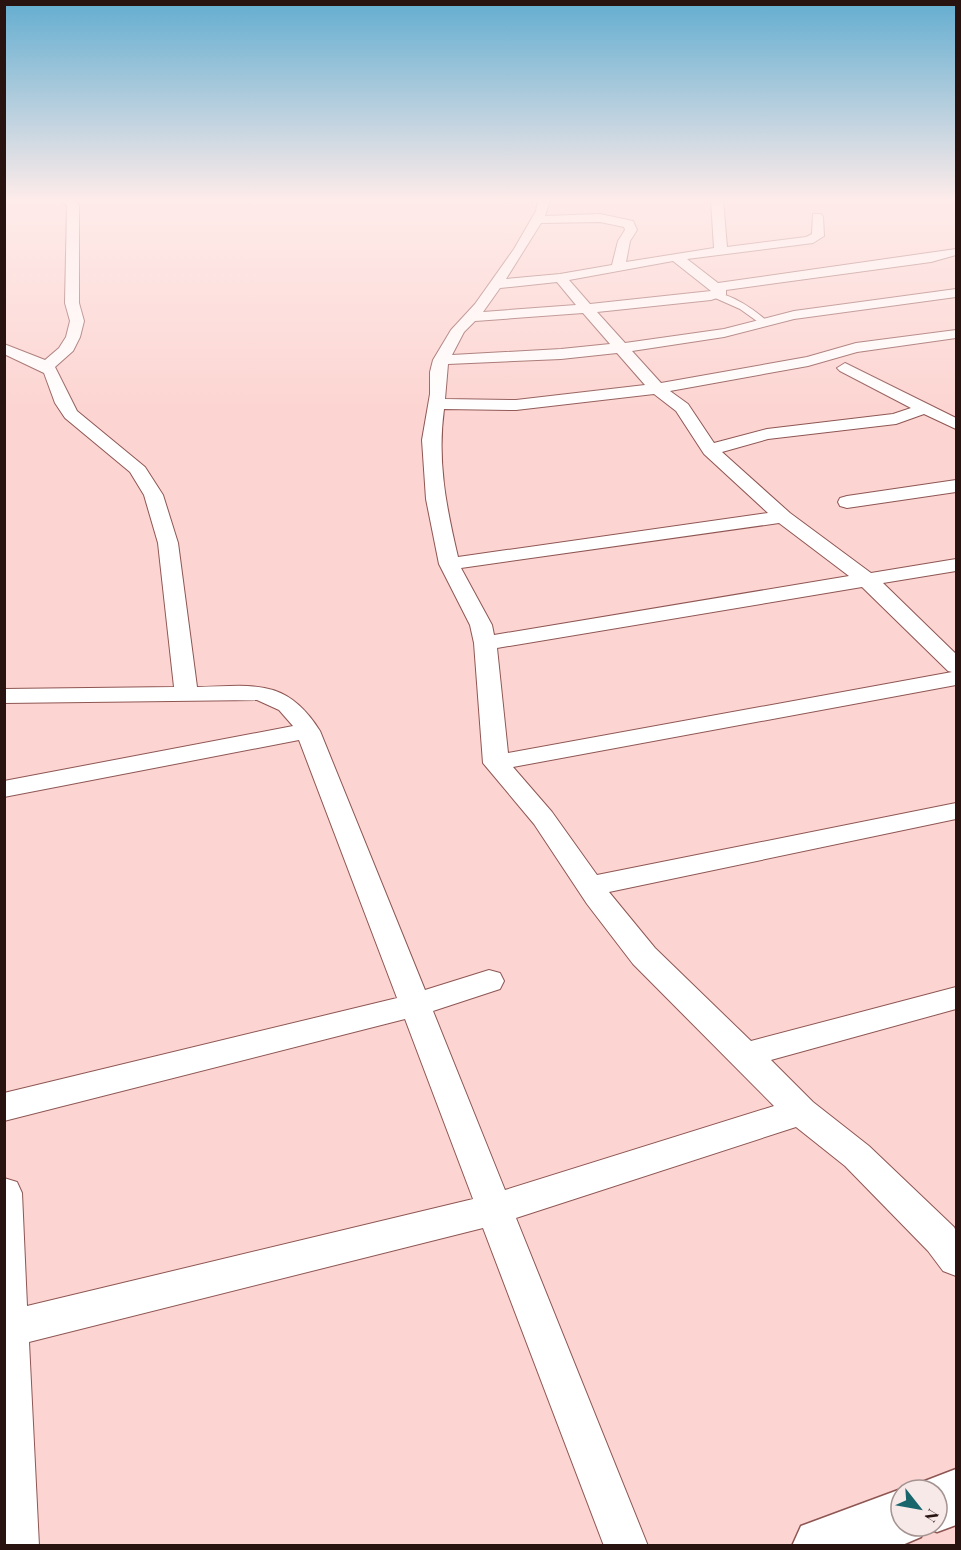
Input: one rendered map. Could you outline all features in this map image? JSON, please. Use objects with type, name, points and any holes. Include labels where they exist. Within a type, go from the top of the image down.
[{"type":"highway","points":[[821,1545],[889,1521]]},
{"type":"street","points":[[45,368],[65,351],[73,337],[77,321],[72,303],[71,272]]},
{"type":"street","points":[[504,272],[471,317],[458,330],[441,360],[431,440],[434,487],[450,564],[481,625],[485,643],[496,763],[543,818],[597,897],[644,956],[801,1112],[857,1156],[941,1239],[957,1259]]},
{"type":"street","points":[[496,284],[560,278],[590,272]]},
{"type":"street","points":[[694,272],[716,291]]},
{"type":"street","points":[[471,317],[585,309],[838,272]]},
{"type":"street","points":[[560,278],[618,348],[657,389],[682,408],[710,450],[783,518],[866,579],[957,666]]},
{"type":"street","points":[[441,360],[561,354],[679,341],[724,333],[794,315],[957,292]]},
{"type":"street","points":[[435,404],[516,405],[657,389],[808,361],[856,348],[957,334]]},
{"type":"street","points":[[4,348],[51,371],[56,391],[66,410],[119,452],[144,476],[161,509],[169,541],[186,694]]},
{"type":"street","points":[[845,368],[952,419]]},
{"type":"street","points":[[710,450],[767,434],[896,418],[925,408]]},
{"type":"street","points":[[847,502],[957,486]]},
{"type":"street","points":[[450,564],[783,518]]},
{"type":"street","points":[[485,643],[957,565]]},
{"type":"street","points":[[496,763],[957,678]]},
{"type":"street","points":[[4,696],[257,693],[274,697],[298,713],[308,730],[626,1545]]},
{"type":"street","points":[[4,789],[308,730]]},
{"type":"street","points":[[591,886],[957,811]]},
{"type":"street","points":[[4,1107],[415,1005],[489,981]]},
{"type":"street","points":[[745,1054],[957,998]]},
{"type":"street","points":[[7,1329],[495,1209],[801,1112]]},
{"type":"street","points":[[4,1192],[7,1329],[17,1545]]},
{"type":"lane","points":[[716,291],[764,322]]}]
